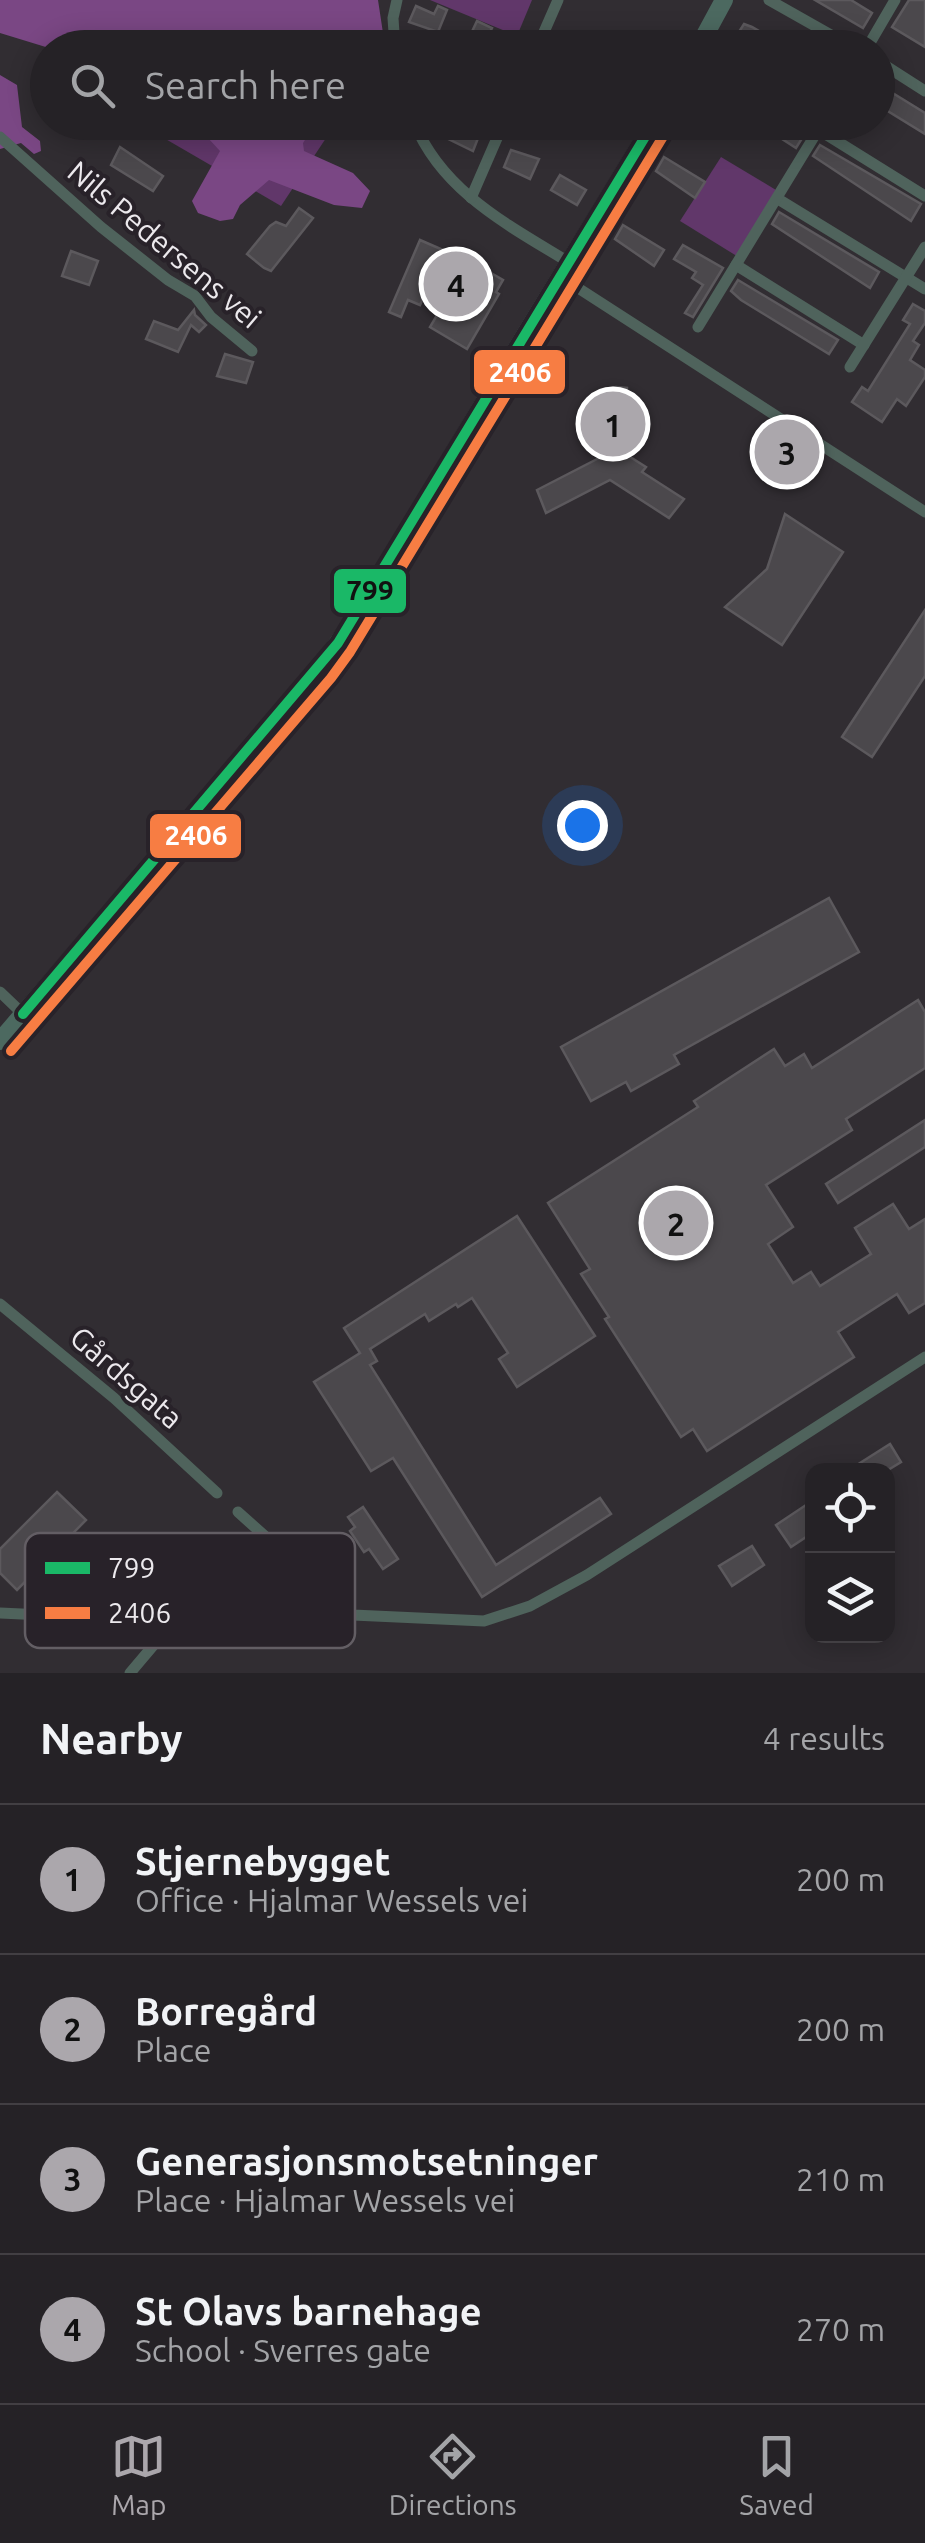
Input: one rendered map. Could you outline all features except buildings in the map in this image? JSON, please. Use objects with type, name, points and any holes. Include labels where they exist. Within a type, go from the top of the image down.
[{"type":"main road","points":[[708,30],[724,0]]},
{"type":"main road","points":[[0,1041],[344,636],[378,586],[449,460],[643,140]]},
{"type":"street","points":[[394,30],[397,0]]},
{"type":"street","points":[[545,30],[558,0]]},
{"type":"street","points":[[769,0],[822,30]]},
{"type":"street","points":[[878,30],[895,0]]},
{"type":"street","points":[[895,71],[925,90]]},
{"type":"street","name":"Nils Pedersens vei","points":[[0,137],[62,195],[168,280],[195,296],[211,316],[252,350]]},
{"type":"street","points":[[425,140],[444,171],[471,198],[566,270],[925,512]]},
{"type":"street","points":[[471,198],[496,140]]},
{"type":"street","points":[[698,327],[813,140]]},
{"type":"street","points":[[842,140],[925,196]]},
{"type":"street","points":[[778,199],[925,289]]},
{"type":"street","points":[[850,367],[925,247]]},
{"type":"street","points":[[736,264],[864,345]]},
{"type":"street","points":[[0,992],[23,1014]]},
{"type":"street","name":"Gårdsgata","points":[[0,1304],[114,1398],[217,1493]]},
{"type":"street","points":[[355,1615],[484,1621],[530,1606],[604,1564],[925,1358]]},
{"type":"street","points":[[238,1512],[259,1533]]},
{"type":"street","points":[[0,1613],[25,1614]]},
{"type":"street","points":[[130,1673],[151,1648]]},
{"type":"shaded area","points":[[0,0],[378,0],[383,30],[30,30],[30,42],[0,33]]},
{"type":"shaded area","points":[[430,0],[532,0],[520,30],[502,30]]},
{"type":"shaded area","points":[[0,75],[17,85],[22,127],[30,133],[30,140],[40,141],[41,151],[34,154],[21,143],[0,149]]},
{"type":"shaded area","points":[[167,140],[325,140],[281,206]]},
{"type":"shaded area","points":[[210,140],[305,140],[304,151],[353,173],[370,191],[362,208],[334,205],[269,180],[240,205],[233,219],[220,221],[198,213],[192,201],[220,151]]},
{"type":"shaded area","points":[[721,157],[776,190],[740,258],[680,221]]},
{"type":"transit line","name":"799","points":[[23,1014],[338,643],[643,140]]},
{"type":"transit line","name":"2406","points":[[11,1051],[350,652],[661,140]]},
{"type":"place","name":"St Olavs barnehage","points":[[456,284]]},
{"type":"place","name":"Stjernebygget","points":[[613,424]]},
{"type":"place","name":"Generasjonsmotsetninger","points":[[787,452]]},
{"type":"place","name":"Borregård","points":[[676,1223]]}]
